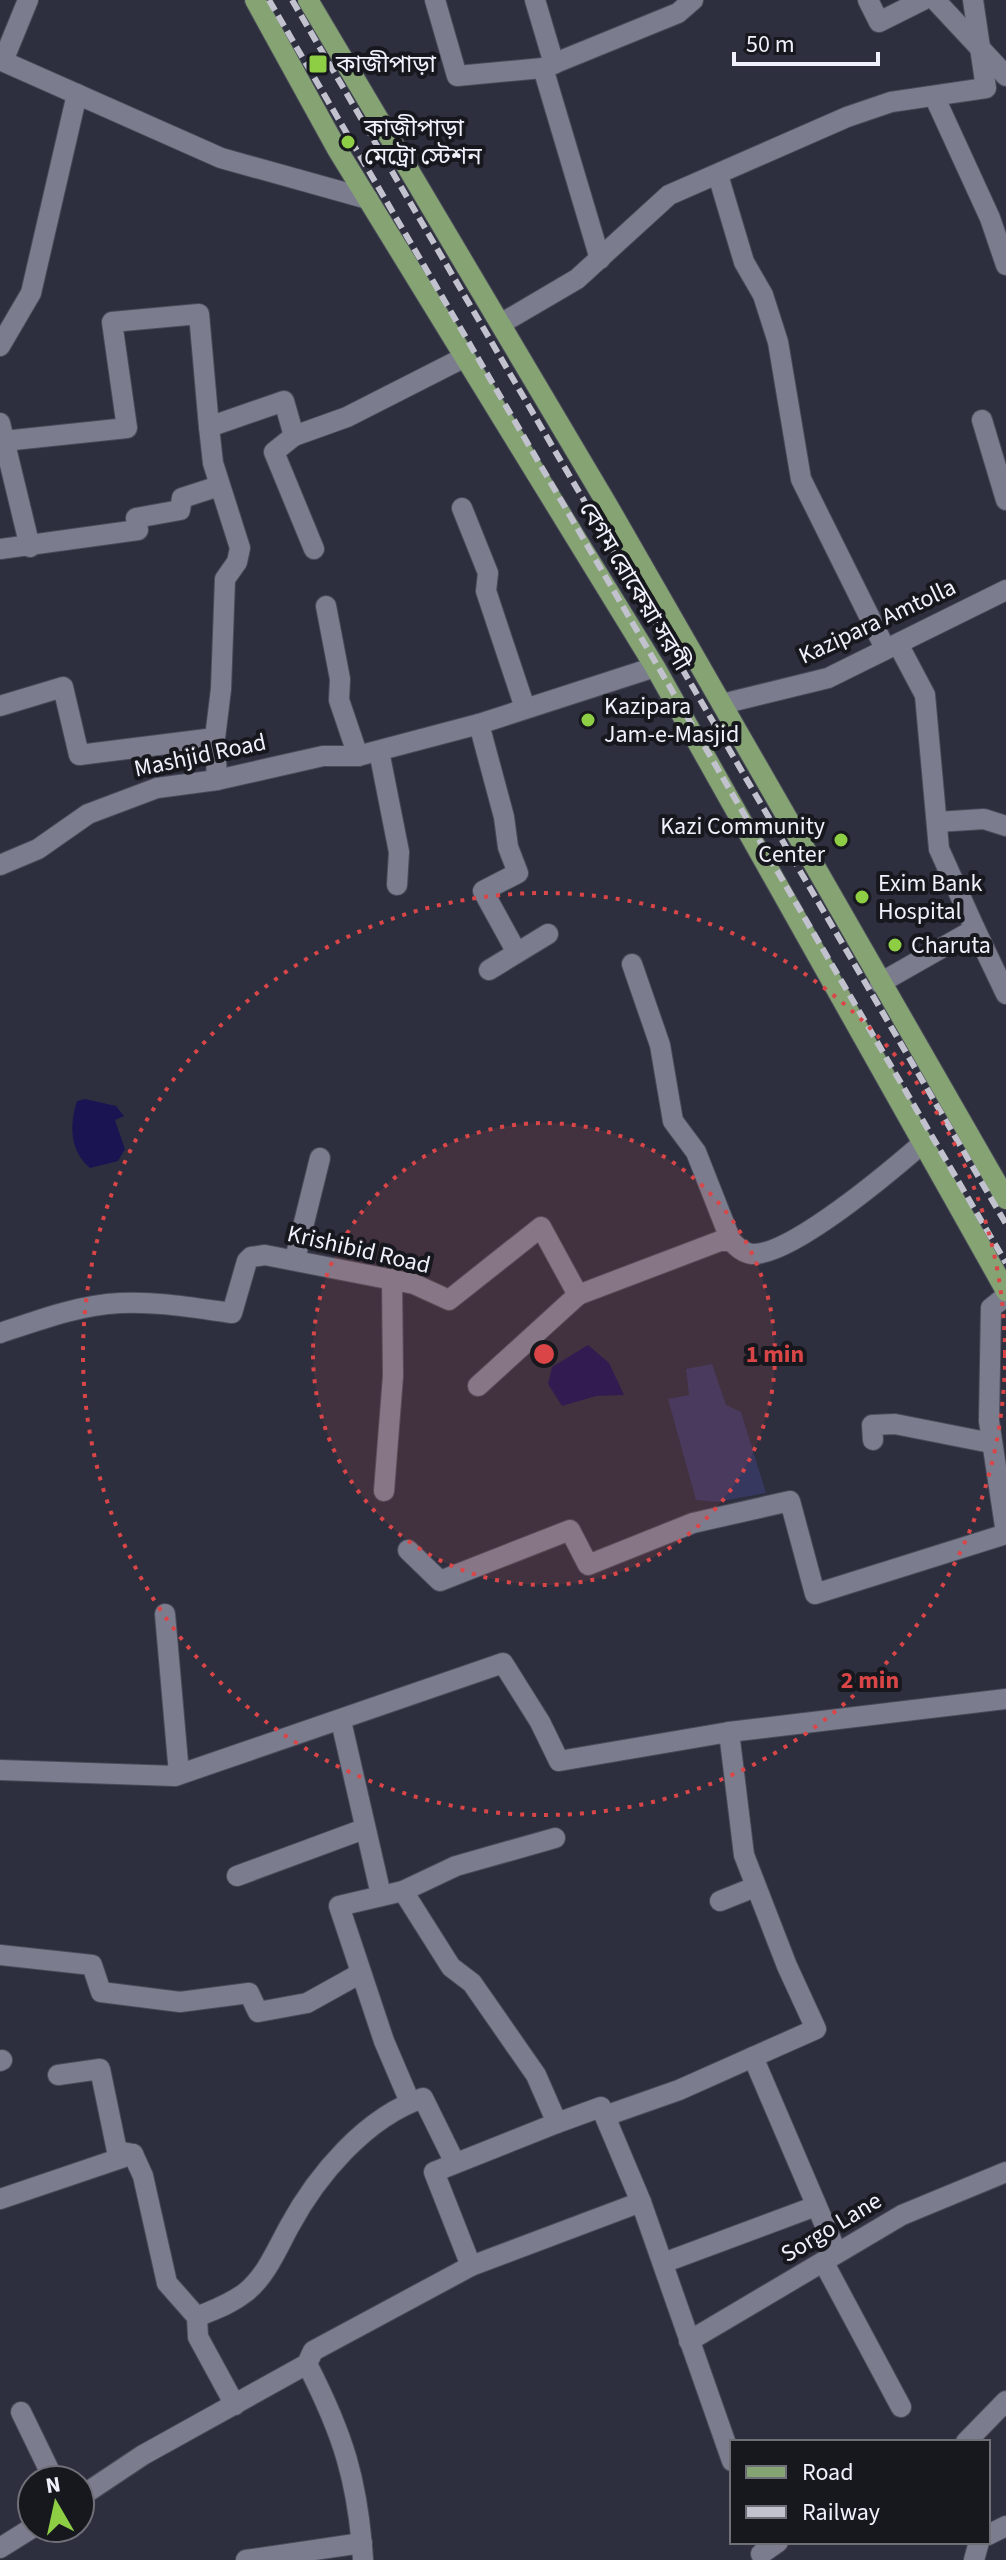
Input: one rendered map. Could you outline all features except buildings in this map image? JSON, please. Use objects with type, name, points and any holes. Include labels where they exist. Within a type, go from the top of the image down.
[{"type":"main road","name":"বেগম রোকেয়া সরণী","points":[[255,0],[368,199],[655,667],[1006,1294]]},
{"type":"main road","name":"বেগম রোকেয়া সরণী","points":[[308,0],[502,323],[1005,1197]]},
{"type":"street","points":[[28,0],[1,61],[221,158],[368,199]]},
{"type":"street","points":[[435,0],[455,75],[548,66],[678,13],[693,0]]},
{"type":"street","points":[[535,0],[548,66],[600,259]]},
{"type":"street","points":[[868,0],[879,22],[923,0]]},
{"type":"street","points":[[935,0],[1006,76]]},
{"type":"street","points":[[502,323],[577,279],[638,219],[669,195],[847,117],[891,102],[996,87],[973,0]]},
{"type":"street","points":[[0,346],[31,293],[77,94]]},
{"type":"street","points":[[935,98],[990,218],[1006,265]]},
{"type":"street","points":[[718,175],[744,262],[763,295],[778,342],[801,479],[892,646],[925,695],[939,849],[1006,994]]},
{"type":"street","points":[[30,547],[2,432],[127,428],[112,322],[199,314],[209,427],[219,486],[240,548],[237,562],[225,579],[221,689],[215,738],[217,780]]},
{"type":"street","points":[[314,549],[274,452],[294,436],[347,417],[465,357]]},
{"type":"street","points":[[209,427],[284,401],[294,436]]},
{"type":"street","points":[[982,420],[1006,500]]},
{"type":"street","points":[[0,549],[138,530],[136,518],[180,510],[182,498],[219,486]]},
{"type":"street","points":[[462,508],[488,573],[486,591],[525,708]]},
{"type":"street","name":"Kazipara Amtolla","points":[[722,704],[828,678],[1006,590]]},
{"type":"street","points":[[326,606],[340,679],[339,700],[358,756]]},
{"type":"street","name":"Mashjid Road","points":[[0,865],[38,849],[88,814],[120,799],[157,788],[217,780],[323,756],[358,756],[379,751],[479,724],[655,667]]},
{"type":"street","points":[[0,706],[63,687],[79,755],[215,738]]},
{"type":"street","points":[[479,724],[504,817],[508,847],[518,873],[483,891],[516,951]]},
{"type":"street","points":[[379,751],[399,852],[397,885]]},
{"type":"street","points":[[937,822],[984,819],[1006,826]]},
{"type":"street","points":[[880,983],[975,929]]},
{"type":"street","points":[[489,970],[548,934]]},
{"type":"street","points":[[632,964],[660,1045],[673,1121],[696,1152],[731,1241],[741,1251],[753,1254],[792,1243],[923,1143]]},
{"type":"street","points":[[295,1259],[320,1158]]},
{"type":"street","name":"Krishibid Road","points":[[0,1333],[59,1313],[119,1303],[174,1305],[232,1313],[251,1257],[295,1259],[392,1279],[414,1284],[449,1300],[541,1227],[578,1295]]},
{"type":"street","points":[[478,1386],[578,1295],[720,1241],[731,1241]]},
{"type":"street","points":[[384,1491],[393,1376],[392,1279]]},
{"type":"street","points":[[408,1550],[440,1581],[570,1530],[588,1565],[693,1523],[790,1501],[815,1594],[1006,1533],[991,1443],[991,1308],[1006,1294]]},
{"type":"street","points":[[873,1440],[872,1425],[895,1424],[991,1443]]},
{"type":"street","points":[[165,1614],[179,1774]]},
{"type":"street","points":[[0,1770],[179,1774],[503,1663],[540,1722],[559,1761],[729,1732],[1006,1699]]},
{"type":"street","points":[[341,1721],[381,1895]]},
{"type":"street","points":[[605,2116],[679,2090],[816,2029],[744,1855],[729,1732]]},
{"type":"street","points":[[237,1876],[364,1829]]},
{"type":"street","points":[[410,2102],[384,2041],[339,1906],[403,1891],[456,1866],[555,1838]]},
{"type":"street","points":[[720,1901],[755,1887]]},
{"type":"street","points":[[403,1891],[451,1967],[472,1983],[536,2075],[557,2123]]},
{"type":"street","points":[[0,1955],[92,1965],[101,1992],[180,2002],[249,1993],[258,2012],[307,2003],[361,1973]]},
{"type":"street","points":[[753,2057],[816,2206],[830,2257],[901,2407]]},
{"type":"street","points":[[58,2075],[100,2069],[117,2151],[133,2154]]},
{"type":"street","points":[[197,2317],[247,2291],[279,2251],[290,2225],[339,2157],[376,2124],[410,2102],[423,2098],[455,2163]]},
{"type":"street","points":[[471,2266],[434,2172],[601,2107],[641,2202],[730,2455]]},
{"type":"street","points":[[0,2199],[133,2154]]},
{"type":"street","points":[[133,2154],[143,2176],[167,2283],[197,2317],[198,2337],[235,2405]]},
{"type":"street","name":"Sorgo Lane","points":[[689,2341],[902,2215],[1006,2172]]},
{"type":"street","points":[[96,2486],[143,2455],[307,2364],[313,2351],[471,2266],[641,2202]]},
{"type":"street","points":[[663,2263],[816,2206]]},
{"type":"street","points":[[246,2560],[362,2552],[357,2487],[337,2423],[307,2364]]},
{"type":"street","points":[[968,2440],[1006,2401]]},
{"type":"street","points":[[21,2412],[46,2464]]},
{"type":"shaded area","points":[[85,1099],[116,1106],[124,1116],[115,1120],[125,1149],[118,1161],[90,1168],[78,1154],[73,1138],[73,1120],[77,1101]]},
{"type":"shaded area","points":[[588,1345],[609,1363],[624,1395],[596,1396],[562,1406],[548,1384],[552,1367]]},
{"type":"shaded area","points":[[712,1364],[726,1405],[741,1412],[766,1493],[717,1502],[696,1500],[668,1399],[689,1395],[686,1369]]},
{"type":"railway","points":[[269,0],[1006,1263]]},
{"type":"railway","points":[[292,0],[1006,1224]]},
{"type":"place","name":"কাজীপাড়া","points":[[318,64]]},
{"type":"place","name":"কাজীপাড়া মেট্রো স্টেশন","points":[[348,142]]},
{"type":"place","name":"Kazipara Jam-e-Masjid","points":[[588,720]]},
{"type":"place","name":"Kazi Community Center","points":[[841,840]]},
{"type":"place","name":"Exim Bank Hospital","points":[[862,897]]},
{"type":"place","name":"Charuta","points":[[895,945]]}]
